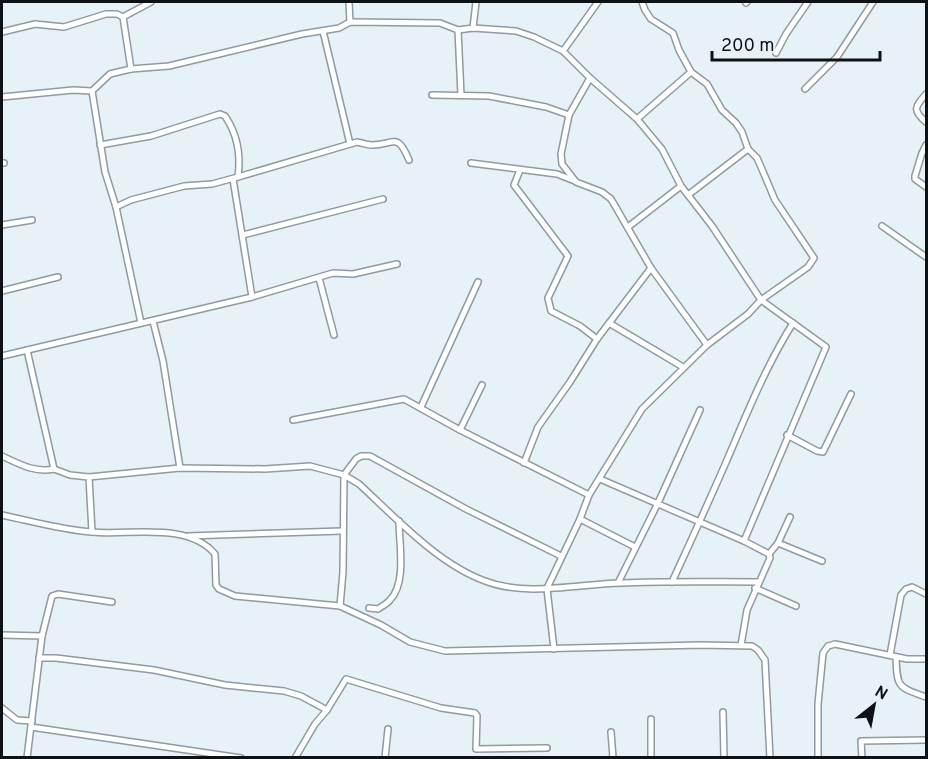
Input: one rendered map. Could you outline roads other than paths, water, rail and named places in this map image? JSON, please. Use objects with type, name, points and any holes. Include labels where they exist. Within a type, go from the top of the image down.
[{"type":"street","points":[[123,17],[151,2]]},
{"type":"street","points":[[349,2],[350,22]]},
{"type":"street","points":[[473,28],[476,2]]},
{"type":"street","points":[[563,51],[598,2]]},
{"type":"street","points":[[554,650],[547,589],[589,495],[642,409],[706,345],[748,314],[761,300],[808,267],[814,258],[774,200],[757,158],[748,149],[742,132],[719,105],[711,89],[691,72],[673,33],[651,19],[642,2]]},
{"type":"street","points":[[776,53],[808,2]]},
{"type":"street","points":[[805,89],[837,57],[873,2]]},
{"type":"street","points":[[2,32],[35,24],[64,27],[106,14],[117,14],[123,17]]},
{"type":"street","points":[[123,17],[131,69]]},
{"type":"street","points":[[2,97],[63,90],[92,91],[110,74],[131,69],[169,66],[302,34],[339,28],[350,22],[440,23],[458,30],[473,28],[516,31],[563,51],[637,119],[662,149],[681,186],[712,226],[761,300],[825,345],[826,349],[787,435],[744,541]]},
{"type":"street","points":[[458,30],[461,95]]},
{"type":"street","points":[[323,31],[350,144]]},
{"type":"street","points":[[637,119],[691,72]]},
{"type":"street","points":[[576,182],[562,164],[561,154],[569,115],[590,78]]},
{"type":"street","points":[[92,91],[105,172],[116,207],[141,323]]},
{"type":"street","points":[[927,94],[917,105],[916,110],[918,115],[927,122]]},
{"type":"street","points":[[432,95],[489,96],[546,106],[569,115]]},
{"type":"street","points":[[100,145],[151,136],[220,114],[225,116],[239,146],[236,178],[252,297]]},
{"type":"street","points":[[116,207],[131,200],[184,186],[212,184],[236,178],[357,142],[372,145],[397,141],[402,145],[409,160]]},
{"type":"street","points":[[927,145],[922,153],[915,179],[927,187]]},
{"type":"street","points":[[688,195],[748,149]]},
{"type":"street","points":[[471,163],[557,174],[602,192],[611,199],[651,268],[706,345]]},
{"type":"street","points":[[520,170],[514,185],[568,256],[548,298],[550,311],[580,326],[597,339]]},
{"type":"street","points":[[628,227],[681,186]]},
{"type":"street","points":[[243,235],[383,199]]},
{"type":"street","points":[[2,225],[32,220]]},
{"type":"street","points":[[882,226],[927,257]]},
{"type":"street","points":[[2,356],[252,297],[333,273],[353,274],[397,264]]},
{"type":"street","points":[[524,463],[538,427],[597,339],[651,268]]},
{"type":"street","points":[[2,291],[58,277]]},
{"type":"street","points":[[319,278],[333,335]]},
{"type":"street","points":[[421,407],[478,282]]},
{"type":"street","points":[[153,321],[163,361],[180,468]]},
{"type":"street","points":[[609,323],[683,368]]},
{"type":"street","points":[[672,582],[772,357],[794,323]]},
{"type":"street","points":[[27,350],[54,469]]},
{"type":"street","points":[[460,430],[482,385]]},
{"type":"street","points":[[787,435],[823,452],[851,393]]},
{"type":"street","points":[[293,420],[404,399],[589,495]]},
{"type":"street","points":[[618,583],[658,503],[700,410]]},
{"type":"street","points":[[2,456],[42,472],[54,469],[70,475],[89,477],[180,468],[265,469],[310,466],[344,475],[359,484],[441,557],[484,581],[498,585],[547,589],[618,583],[757,585],[796,606]]},
{"type":"street","points":[[340,606],[343,572],[344,475],[361,456],[370,456],[466,509],[561,556]]},
{"type":"street","points":[[89,477],[92,532]]},
{"type":"street","points":[[600,479],[769,554]]},
{"type":"street","points":[[2,515],[92,532],[162,532],[183,536],[205,544],[215,554],[216,585],[235,596],[340,606],[381,625],[410,642],[445,651],[752,646],[765,660],[770,758]]},
{"type":"street","points":[[741,645],[747,610],[770,558],[769,554],[778,543],[790,517]]},
{"type":"street","points":[[580,519],[635,547]]},
{"type":"street","points":[[369,608],[378,609],[391,600],[396,588],[401,572],[399,521]]},
{"type":"street","points":[[183,536],[342,531]]},
{"type":"street","points":[[778,543],[822,561]]},
{"type":"street","points":[[890,656],[901,595],[906,589],[912,587],[927,594]]},
{"type":"street","points":[[27,758],[42,636],[52,596],[58,594],[112,602]]},
{"type":"street","points":[[2,635],[42,636]]},
{"type":"street","points":[[818,758],[818,704],[823,653],[828,646],[835,644],[907,659],[927,659]]},
{"type":"street","points":[[896,657],[897,679],[902,688],[927,697]]},
{"type":"street","points":[[39,658],[154,670],[225,685],[284,691],[301,696],[327,710]]},
{"type":"street","points":[[295,758],[346,679],[441,708],[475,713],[477,716],[476,748],[547,748]]},
{"type":"street","points":[[2,708],[17,720],[31,724],[210,755],[241,758]]},
{"type":"street","points":[[723,712],[724,758]]},
{"type":"street","points":[[651,719],[651,758]]},
{"type":"street","points":[[385,758],[388,729]]},
{"type":"street","points":[[611,732],[613,758]]},
{"type":"street","points":[[862,758],[861,741],[927,740]]}]
